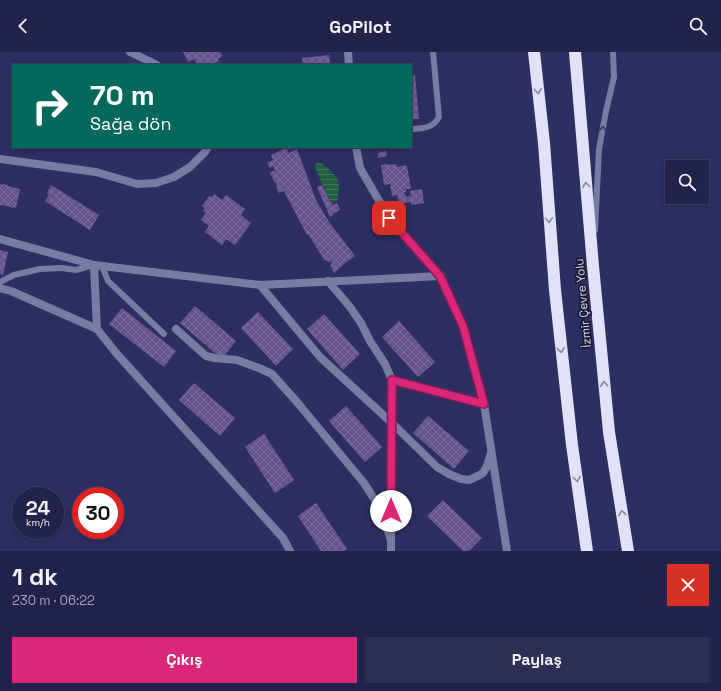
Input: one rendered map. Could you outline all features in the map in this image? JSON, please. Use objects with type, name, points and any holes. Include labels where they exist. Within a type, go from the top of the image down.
[{"type":"highway","points":[[534,52],[544,143],[555,290],[572,445],[587,551]]},
{"type":"highway","name":"İzmir Çevre Yolu","points":[[576,52],[593,266],[609,432],[628,551]]},
{"type":"street","points":[[130,52],[155,64]]},
{"type":"street","points":[[348,52],[349,64]]},
{"type":"street","points":[[0,159],[96,172],[137,184],[156,183],[174,177],[190,167],[207,148]]},
{"type":"street","points":[[356,148],[360,168],[389,218],[440,276],[463,326],[484,404],[507,551]]},
{"type":"street","points":[[0,239],[98,265],[260,285],[440,276]]},
{"type":"street","points":[[97,329],[98,265]]},
{"type":"street","points":[[328,281],[350,307],[361,323],[370,341],[385,364],[392,380],[391,551]]},
{"type":"street","points":[[260,285],[320,356],[437,466],[450,474],[469,480],[483,473],[491,452]]},
{"type":"street","points":[[0,288],[11,291],[97,329],[122,359],[283,538],[290,551]]},
{"type":"street","points":[[176,329],[206,356],[237,360],[272,374],[364,483],[380,508],[391,540]]},
{"type":"street","points":[[392,380],[484,404]]},
{"type":"lane","points":[[412,129],[431,126],[439,118],[433,52]]},
{"type":"lane","points":[[593,266],[599,149],[614,76],[613,52]]},
{"type":"lane","points":[[0,282],[14,275],[40,269],[62,268],[76,270],[98,265],[108,281],[164,334]]},
{"type":"shaded area","points":[[317,162],[331,171],[337,178],[339,184],[338,200],[335,202],[331,203],[316,170],[315,167]]},
{"type":"building","points":[[183,52],[220,52],[222,56],[218,59],[219,61],[213,64],[196,64],[194,59],[188,62]]},
{"type":"building","points":[[329,55],[330,64],[303,64],[302,58]]},
{"type":"building","points":[[412,75],[415,75],[419,119],[412,119]]},
{"type":"building","points":[[286,148],[289,153],[297,149],[316,200],[329,222],[355,256],[334,273],[330,265],[332,264],[331,261],[325,261],[308,234],[307,235],[284,191],[279,193],[276,182],[275,183],[270,173],[275,170],[273,166],[270,168],[267,163],[273,160],[271,155]]},
{"type":"building","points":[[386,151],[387,156],[378,158],[378,153]]},
{"type":"building","points":[[396,164],[397,167],[407,166],[411,189],[406,189],[406,192],[404,192],[405,195],[406,197],[411,196],[410,191],[422,189],[424,203],[411,205],[411,202],[399,204],[397,195],[392,196],[390,184],[384,185],[381,165]]},
{"type":"building","points":[[0,184],[20,189],[16,208],[0,205]]},
{"type":"building","points":[[51,185],[99,215],[90,230],[45,201],[49,195],[47,193]]},
{"type":"building","points":[[322,185],[331,203],[333,205],[337,203],[340,210],[330,217],[317,187]]},
{"type":"building","points":[[214,194],[222,200],[226,195],[245,209],[241,215],[251,223],[235,245],[226,239],[222,245],[205,232],[209,226],[201,220],[206,213],[203,211],[205,208],[202,206],[209,196],[212,197]]},
{"type":"building","points":[[0,250],[8,252],[3,275],[0,274]]},
{"type":"building","points":[[195,306],[236,341],[222,359],[180,323]]},
{"type":"building","points":[[122,308],[176,351],[164,367],[109,324]]},
{"type":"building","points":[[258,312],[293,349],[276,366],[241,328]]},
{"type":"building","points":[[324,314],[360,354],[343,370],[307,329]]},
{"type":"building","points":[[399,321],[435,362],[418,377],[382,337]]},
{"type":"building","points":[[194,383],[235,418],[220,436],[179,400]]},
{"type":"building","points":[[346,406],[382,447],[365,462],[329,421]]},
{"type":"building","points":[[428,416],[469,451],[454,469],[413,433]]},
{"type":"building","points":[[264,434],[294,480],[275,493],[245,447]]},
{"type":"building","points":[[443,500],[482,538],[469,551],[463,551],[427,516]]},
{"type":"building","points":[[316,503],[347,549],[344,551],[321,551],[298,516]]},
{"type":"route","points":[[389,218],[440,276],[463,326],[484,404],[392,380],[391,511]]}]
